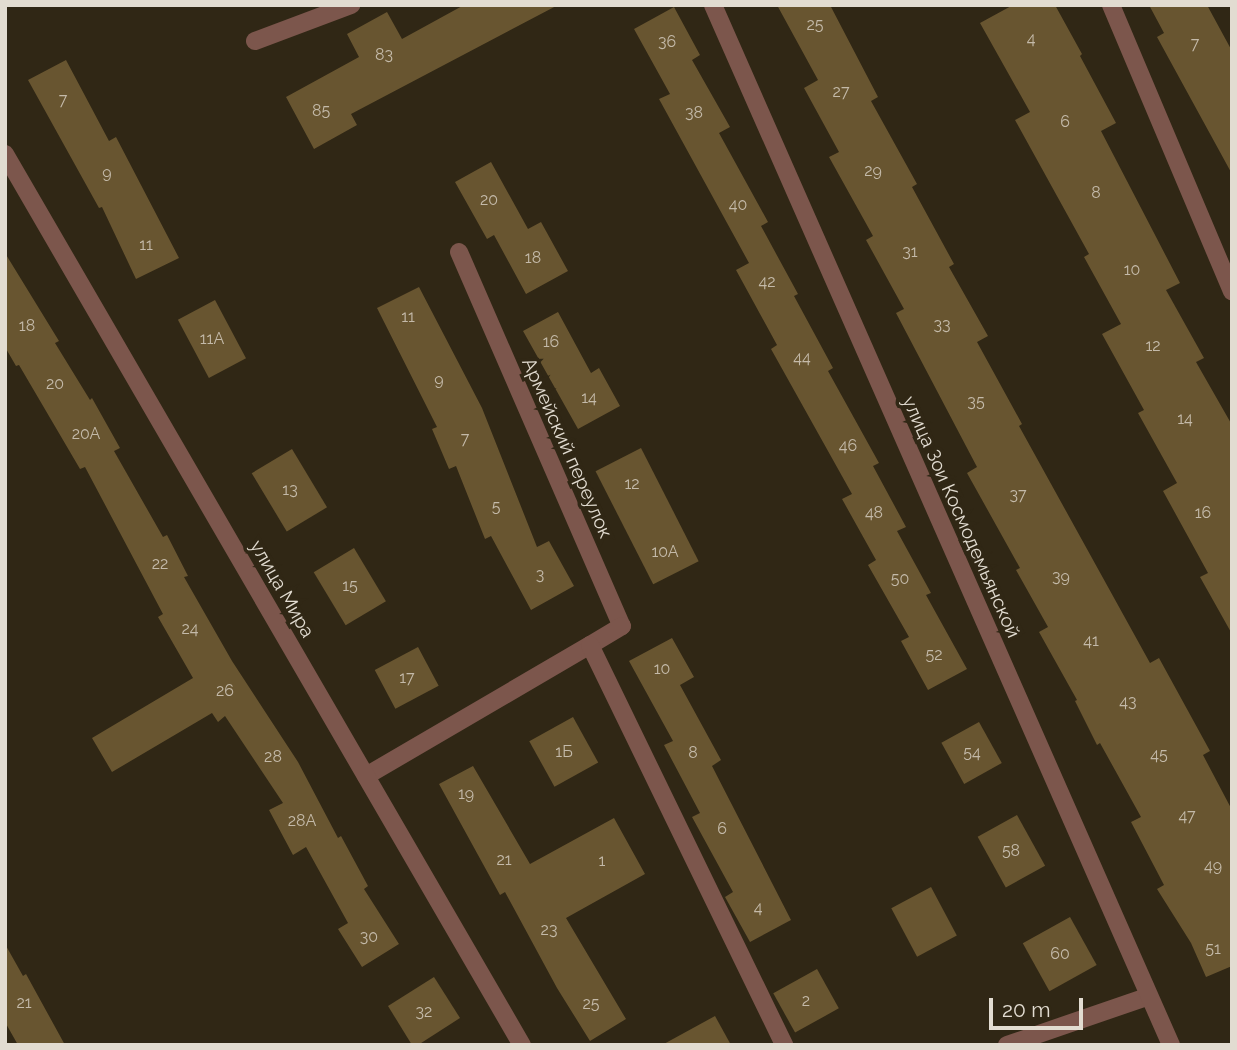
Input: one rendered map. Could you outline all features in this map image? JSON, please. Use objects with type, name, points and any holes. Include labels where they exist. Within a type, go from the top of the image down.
[{"type":"street","points":[[255,41],[351,5]]},
{"type":"street","name":"улица Зои Космодемьянской","points":[[713,5],[1171,1045]]},
{"type":"street","points":[[1111,5],[1232,291]]},
{"type":"street","name":"улица Мира","points":[[5,154],[522,1045]]},
{"type":"street","name":"Армейский переулок","points":[[366,776],[622,625],[458,252]]},
{"type":"street","points":[[590,645],[783,1045]]},
{"type":"street","points":[[1007,1045],[1149,996]]},
{"type":"building","points":[[464,5],[558,5],[351,114],[357,125],[314,149],[286,97],[359,57],[347,34],[387,12],[402,39]]},
{"type":"building","points":[[777,5],[830,5],[878,97],[871,101],[917,184],[912,187],[954,264],[949,267],[988,336],[977,342],[1022,424],[1019,426],[1150,663],[1159,658],[1210,751],[1203,755],[1232,810],[1232,966],[1206,977],[1191,943],[1157,889],[1164,885],[1131,822],[1141,817],[1100,743],[1097,745],[1075,701],[1077,700],[1039,632],[1048,627],[1016,570],[1020,568],[967,473],[977,467],[896,313],[904,309],[866,240],[873,236],[829,157],[839,152],[804,88],[818,80]]},
{"type":"building","points":[[1013,5],[1055,5],[1082,54],[1080,56],[1116,123],[1101,131],[1180,283],[1166,290],[1204,358],[1196,362],[1232,425],[1232,634],[1200,577],[1208,573],[1163,491],[1177,483],[1138,413],[1144,410],[1102,334],[1121,324],[1084,257],[1089,254],[1015,120],[1030,112],[980,23]]},
{"type":"building","points":[[1149,5],[1207,5],[1232,51],[1232,174],[1157,37],[1164,33]]},
{"type":"building","points":[[674,7],[700,55],[692,60],[730,127],[719,133],[768,222],[761,226],[798,294],[794,296],[833,368],[828,371],[879,463],[873,466],[906,527],[897,531],[931,593],[926,595],[967,669],[928,690],[901,641],[909,637],[868,565],[876,560],[842,499],[852,494],[771,349],[777,345],[736,270],[749,263],[659,99],[670,94],[634,29]]},
{"type":"building","points":[[66,60],[109,141],[116,137],[179,258],[136,279],[102,207],[99,208],[28,80]]},
{"type":"building","points":[[491,162],[528,229],[541,222],[568,271],[526,294],[494,235],[487,239],[455,182]]},
{"type":"building","points":[[5,253],[59,341],[55,343],[90,400],[92,398],[120,448],[114,451],[163,537],[167,535],[188,576],[184,577],[232,661],[298,762],[338,838],[341,836],[368,886],[364,889],[399,944],[362,967],[338,929],[348,923],[306,847],[293,855],[269,810],[283,803],[225,716],[218,722],[212,713],[112,772],[92,738],[193,678],[158,617],[163,614],[85,467],[80,469],[19,365],[16,366],[5,347]]},
{"type":"building","points":[[419,287],[482,408],[537,547],[549,541],[574,586],[531,610],[491,536],[485,539],[456,466],[449,469],[432,429],[437,427],[377,308]]},
{"type":"building","points":[[215,300],[246,358],[209,378],[178,320]]},
{"type":"building","points":[[558,312],[591,373],[599,368],[620,406],[578,429],[523,331]]},
{"type":"building","points":[[641,448],[699,561],[653,584],[596,471]]},
{"type":"building","points":[[292,449],[327,507],[287,531],[252,473]]},
{"type":"building","points":[[354,548],[386,601],[346,625],[314,572]]},
{"type":"building","points":[[672,638],[694,677],[680,685],[721,760],[712,766],[791,920],[750,942],[725,897],[733,892],[692,817],[700,813],[664,745],[673,741],[629,661]]},
{"type":"building","points":[[418,647],[439,686],[395,709],[375,670]]},
{"type":"building","points":[[573,717],[598,762],[554,787],[529,741]]},
{"type":"building","points":[[979,722],[1002,763],[964,784],[941,743]]},
{"type":"building","points":[[473,766],[530,864],[614,818],[645,874],[566,918],[626,1019],[590,1041],[557,988],[505,892],[500,895],[439,784]]},
{"type":"building","points":[[1017,815],[1045,866],[1006,888],[978,837]]},
{"type":"building","points":[[931,887],[957,936],[917,957],[891,908]]},
{"type":"building","points":[[1070,917],[1097,965],[1049,991],[1023,943]]},
{"type":"building","points":[[5,944],[23,976],[26,974],[65,1045],[18,1045],[5,1022]]},
{"type":"building","points":[[817,969],[839,1008],[795,1033],[773,993]]},
{"type":"building","points":[[434,977],[460,1018],[418,1045],[412,1045],[388,1006]]},
{"type":"building","points":[[715,1016],[731,1045],[662,1045]]}]
